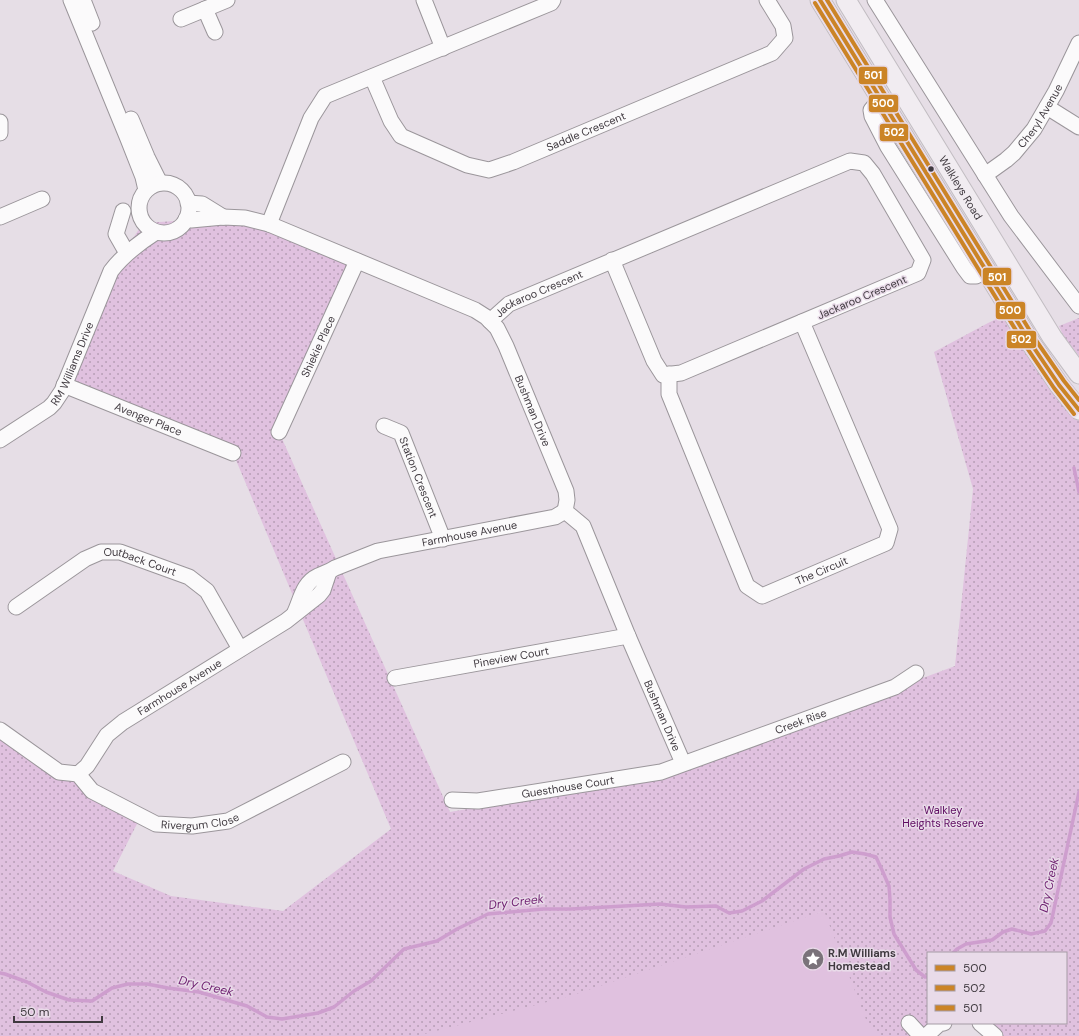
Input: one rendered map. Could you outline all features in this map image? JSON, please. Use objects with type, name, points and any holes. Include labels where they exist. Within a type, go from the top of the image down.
[{"type":"main road","name":"Walkleys Road","points":[[820,0],[1030,342],[1059,385],[1079,410]]},
{"type":"main road","name":"Walkleys Road","points":[[846,0],[1052,337],[1079,374]]},
{"type":"street","points":[[71,0],[143,177],[153,186]]},
{"type":"street","points":[[83,0],[153,171],[153,186]]},
{"type":"street","points":[[181,19],[227,0]]},
{"type":"street","points":[[424,0],[443,48]]},
{"type":"street","points":[[269,224],[311,118],[325,96],[550,4],[553,0]]},
{"type":"street","name":"Saddle Crescent","points":[[372,77],[391,121],[400,136],[467,165],[489,170],[513,162],[772,53],[785,38],[783,26],[767,0]]},
{"type":"street","points":[[875,0],[1011,216],[1079,306]]},
{"type":"street","points":[[205,9],[215,32]]},
{"type":"street","name":"Cheryl Avenue","points":[[985,175],[1006,160],[1025,141],[1034,129],[1056,91],[1079,43]]},
{"type":"street","points":[[1047,108],[1079,127]]},
{"type":"street","points":[[0,122],[0,133]]},
{"type":"street","name":"Jackaroo Crescent","points":[[490,321],[509,304],[612,260],[850,161],[864,163],[873,174],[923,260],[918,273],[681,373],[669,374]]},
{"type":"street","points":[[170,184],[180,189],[185,195],[189,207],[186,219],[178,229],[172,232],[156,232],[146,226],[140,217],[138,210],[141,198],[153,186],[170,184]]},
{"type":"street","points":[[0,217],[42,198]]},
{"type":"street","name":"Bushman Drive","points":[[188,203],[202,204],[223,217]]},
{"type":"street","points":[[123,211],[116,234],[124,248]]},
{"type":"street","name":"Bushman Drive","points":[[186,219],[191,220],[223,217],[245,218],[269,224],[475,310],[497,328],[506,346],[566,491],[568,500],[565,511],[583,526],[628,636],[683,763]]},
{"type":"street","name":"RM Williams Drive","points":[[0,440],[49,408],[59,397],[111,271],[128,241],[143,223]]},
{"type":"street","name":"RM Williams Drive","points":[[116,264],[134,246],[156,232]]},
{"type":"street","points":[[612,260],[654,361],[663,375],[669,374]]},
{"type":"street","name":"Shiekie Place","points":[[279,432],[357,261]]},
{"type":"street","name":"The Circuit","points":[[669,374],[669,394],[747,586],[762,596],[886,543],[890,529],[802,322]]},
{"type":"street","name":"Avenger Place","points":[[64,385],[233,453]]},
{"type":"street","name":"Station Crescent","points":[[384,426],[401,432],[443,539]]},
{"type":"street","name":"Farmhouse Avenue","points":[[78,774],[87,766],[107,735],[122,722],[286,621],[322,591],[329,572],[335,568],[378,551],[556,517],[565,511]]},
{"type":"street","name":"Outback Court","points":[[16,607],[85,559],[101,552],[120,552],[189,577],[207,591],[240,649]]},
{"type":"street","name":"Pineview Court","points":[[395,678],[628,636]]},
{"type":"street","name":"Creek Rise","points":[[683,763],[895,687],[916,673]]},
{"type":"street","points":[[0,731],[59,772],[78,774]]},
{"type":"street","name":"Rivergum Close","points":[[78,774],[92,791],[156,824],[192,826],[228,821],[344,762]]},
{"type":"street","name":"Guesthouse Court","points":[[452,800],[478,801],[661,772],[683,763]]},
{"type":"street","points":[[909,1023],[921,1036]]},
{"type":"street","points":[[926,1036],[939,1024]]},
{"type":"street","points":[[981,1024],[995,1036]]},
{"type":"green space","name":"Walkley Heights Reserve","points":[[223,217],[357,261],[279,432],[450,812],[665,774],[955,666],[973,489],[934,352],[1011,312],[1079,404],[1079,1036],[995,1036],[981,1024],[1067,1024],[1067,952],[927,952],[927,1024],[942,1024],[922,1036],[882,1036],[867,1022],[824,911],[570,996],[417,1036],[0,1036],[0,732],[141,816],[113,871],[171,896],[283,911],[391,829],[233,453],[62,391],[116,264],[143,223]]},
{"type":"green space","points":[[1079,318],[1079,356],[1064,337],[1059,326]]},
{"type":"green space","points":[[824,911],[887,1036],[390,1036]]},
{"type":"waterway","name":"Dry Creek","points":[[1074,468],[1079,492]]},
{"type":"waterway","name":"Dry Creek","points":[[954,952],[966,944],[992,940],[1003,932],[1012,929],[1031,934],[1045,931],[1051,923],[1079,792]]},
{"type":"waterway","name":"Dry Creek","points":[[0,973],[27,982],[46,992],[69,1000],[92,1001],[112,988],[128,984],[147,984],[199,992],[247,1006],[267,1017],[282,1019],[318,1013],[334,1007],[354,991],[371,981],[404,949],[437,941],[457,929],[488,914],[543,909],[660,904],[686,907],[716,906],[729,913],[742,911],[762,901],[804,869],[824,859],[852,852],[876,857],[889,886],[890,917],[894,934],[916,970],[927,977]]},
{"type":"transit line","name":"500","points":[[820,0],[1030,342],[1059,385],[1079,410]]},
{"type":"transit line","name":"501","points":[[827,0],[1035,339],[1079,400]]},
{"type":"transit line","name":"502","points":[[815,3],[1025,345],[1054,388],[1074,414]]},
{"type":"place","name":"R.M Williams Homestead","points":[[813,959]]}]
